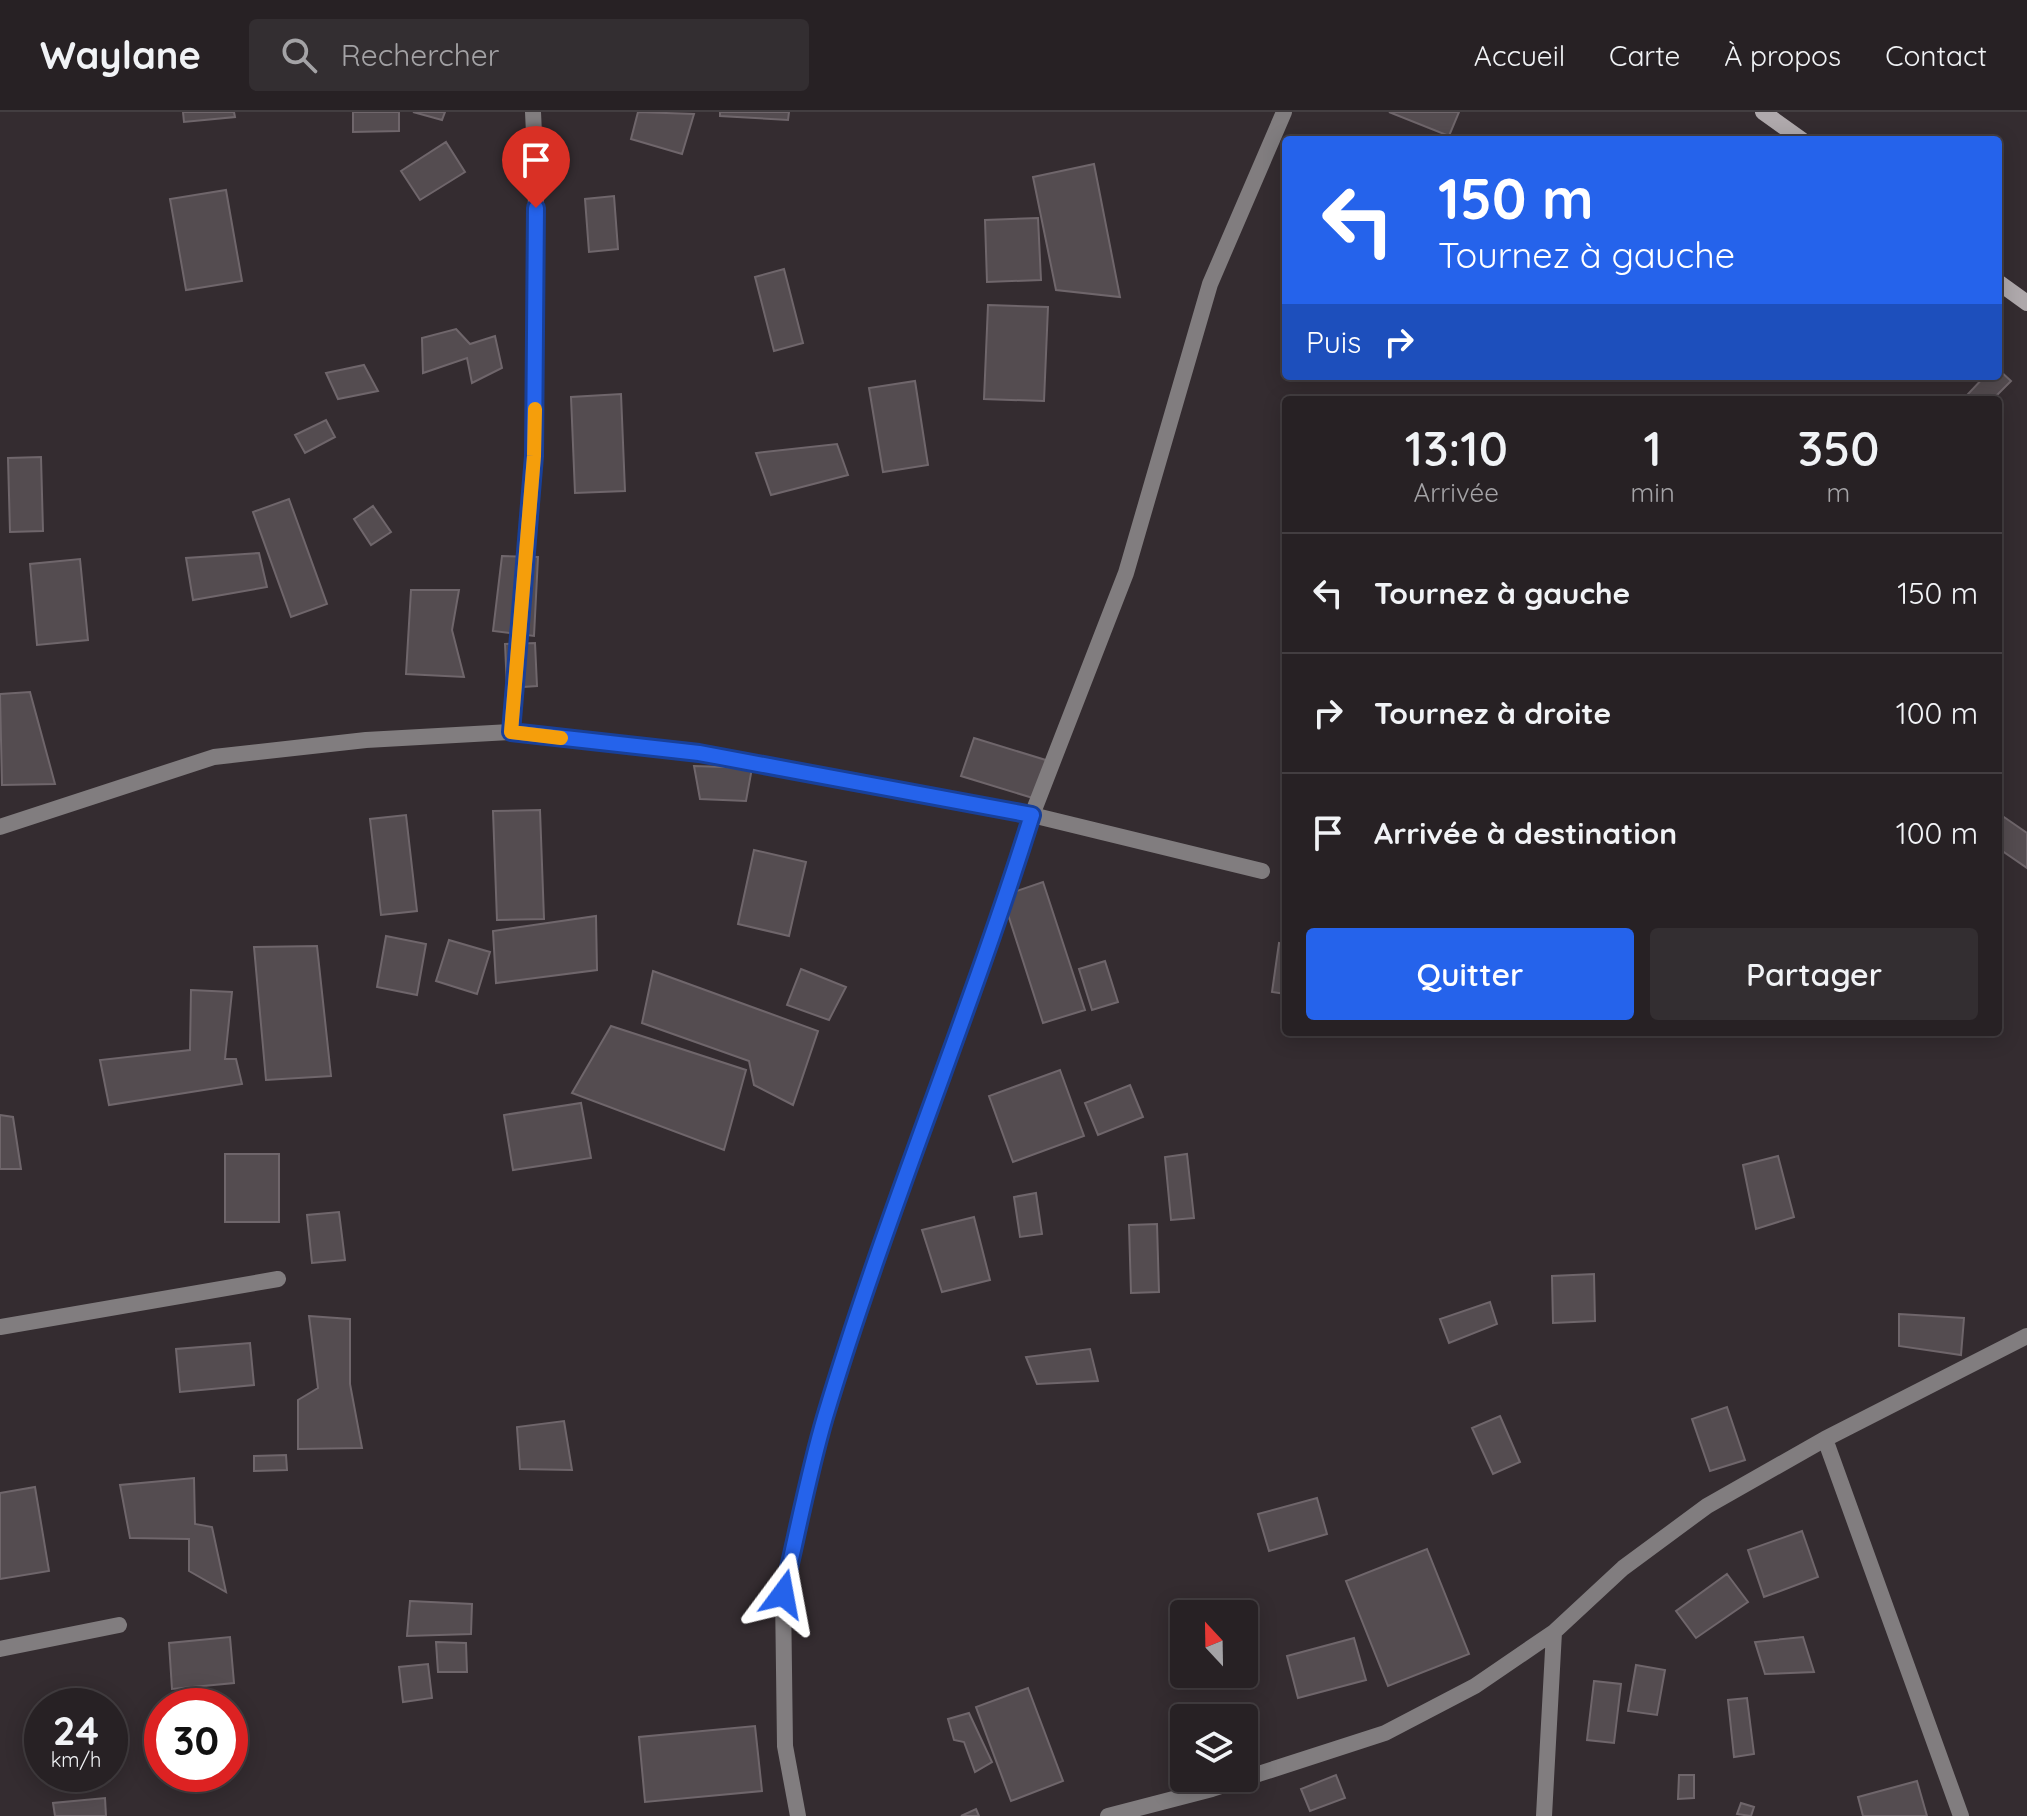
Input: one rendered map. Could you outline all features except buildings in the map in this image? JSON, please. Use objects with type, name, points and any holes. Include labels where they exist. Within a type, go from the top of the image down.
[{"type":"main road","points":[[1763,112],[1796,136]]},
{"type":"main road","points":[[2002,285],[2027,303]]},
{"type":"street","points":[[511,732],[534,456],[536,177],[533,112]]},
{"type":"street","points":[[798,1816],[785,1746],[783,1594],[824,1419],[886,1231],[1008,893],[1032,815],[1126,573],[1210,284],[1284,112]]},
{"type":"street","points":[[0,827],[214,757],[366,740],[511,732],[699,753],[1032,815],[1262,871]]},
{"type":"street","points":[[0,1327],[278,1279]]},
{"type":"street","points":[[1108,1816],[1212,1789],[1385,1733],[1475,1686],[1554,1632],[1623,1568],[1707,1506],[1825,1439],[2027,1336]]},
{"type":"street","points":[[1825,1439],[1961,1816]]},
{"type":"street","points":[[0,1649],[119,1625]]},
{"type":"street","points":[[1544,1816],[1554,1632]]},
{"type":"slow traffic","points":[[535,409],[534,456],[511,732],[561,738]]},
{"type":"route","points":[[536,208],[534,456],[511,732],[699,753],[1032,815],[1008,893],[886,1231],[824,1419],[783,1594]]}]
